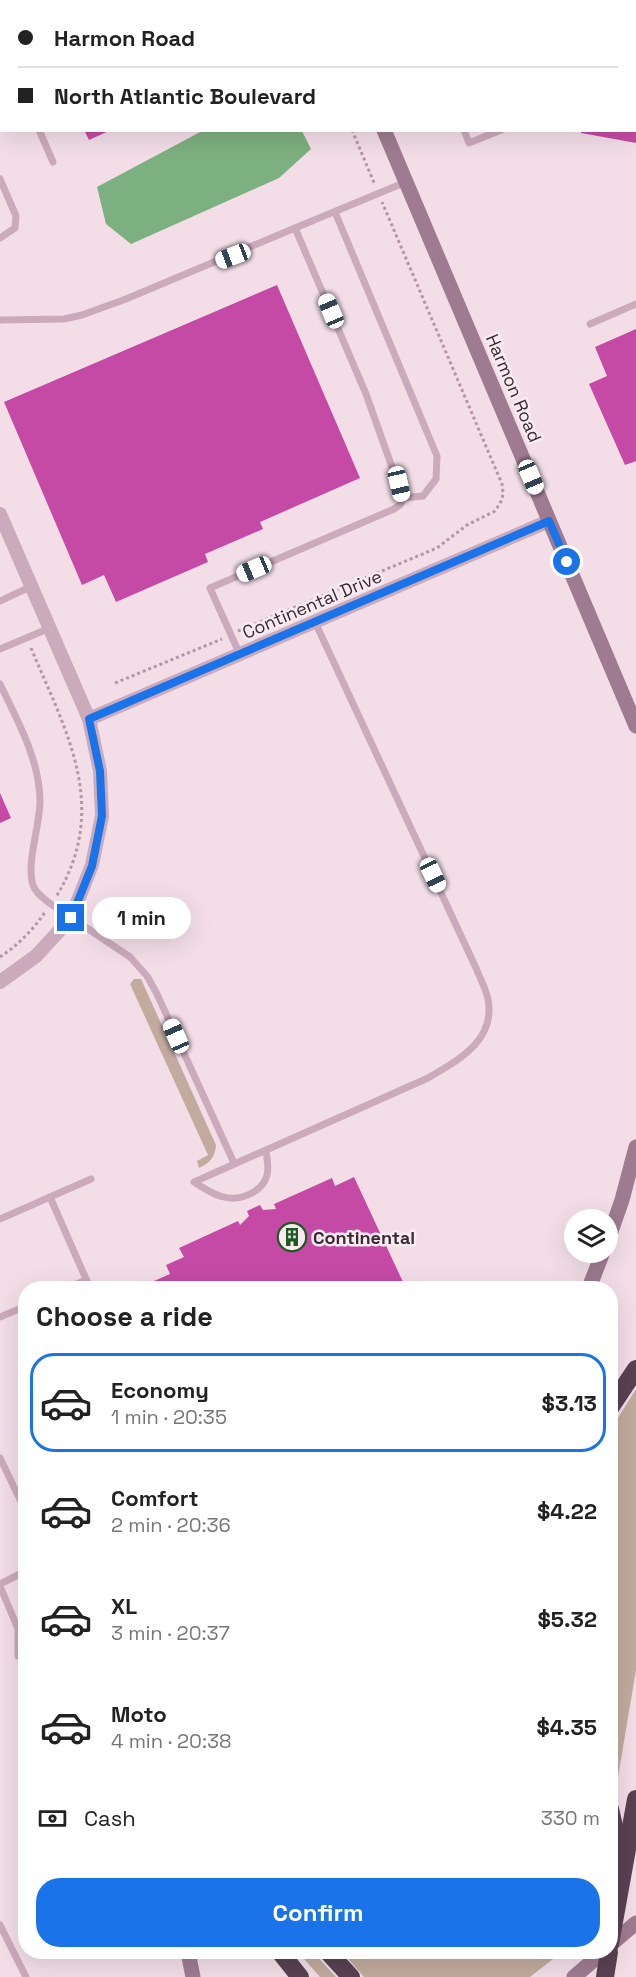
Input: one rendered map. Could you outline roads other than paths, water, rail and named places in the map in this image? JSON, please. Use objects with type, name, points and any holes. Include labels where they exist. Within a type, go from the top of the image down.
[{"type":"highway","points":[[618,1396],[636,1369]]},
{"type":"highway","points":[[618,1902],[636,1799]]},
{"type":"highway","points":[[618,1850],[623,1875]]},
{"type":"highway","points":[[286,1959],[300,1977]]},
{"type":"highway","points":[[334,1959],[351,1977]]},
{"type":"highway","points":[[605,1977],[608,1959]]},
{"type":"street","name":"Harmon Road","points":[[385,132],[636,726]]},
{"type":"street","points":[[0,514],[89,719],[100,771],[102,816],[92,866],[71,918],[36,956],[0,982]]},
{"type":"street","name":"Continental Drive","points":[[89,719],[549,521]]},
{"type":"street","points":[[618,1211],[636,1147]]},
{"type":"street","points":[[592,1281],[599,1263]]},
{"type":"street","points":[[618,1938],[636,1923]]},
{"type":"street","points":[[189,1959],[193,1977]]},
{"type":"street","points":[[574,1977],[595,1959]]},
{"type":"lane","points":[[40,132],[53,162]]},
{"type":"lane","points":[[465,132],[469,143],[496,132]]},
{"type":"lane","points":[[0,179],[16,216],[15,228],[0,238]]},
{"type":"lane","points":[[0,320],[64,319],[82,315],[126,299],[406,182]]},
{"type":"lane","points":[[335,212],[437,456],[436,479],[423,496],[403,498]]},
{"type":"lane","points":[[240,655],[210,588],[394,509],[400,505],[403,498],[366,394],[295,228]]},
{"type":"lane","points":[[590,324],[636,304]]},
{"type":"lane","points":[[0,601],[32,586]]},
{"type":"lane","points":[[266,1151],[268,1174],[260,1188],[247,1196],[229,1199],[211,1194],[194,1182],[428,1078],[458,1060],[477,1045],[488,1023],[488,1000],[476,969],[315,622]]},
{"type":"lane","points":[[0,649],[50,628]]},
{"type":"lane","points":[[0,684],[29,747],[37,775],[40,801],[33,885],[38,894],[51,904],[130,957],[147,976],[234,1163]]},
{"type":"lane","points":[[0,1219],[91,1179]]},
{"type":"lane","points":[[50,1197],[86,1280]]},
{"type":"lane","points":[[0,1317],[18,1309]]},
{"type":"lane","points":[[0,1458],[18,1494]]},
{"type":"lane","points":[[18,1575],[0,1585],[18,1629],[18,1656]]},
{"type":"lane","points":[[0,1925],[26,1977]]},
{"type":"place","name":"Continental","points":[[292,1237]]}]
